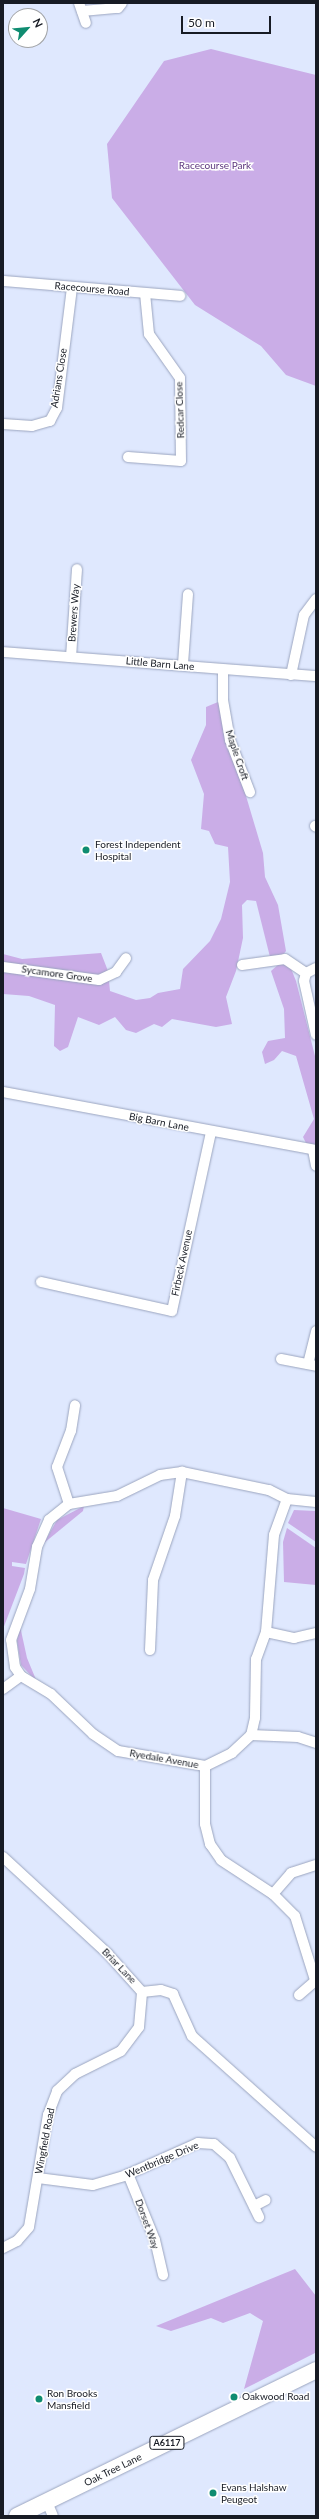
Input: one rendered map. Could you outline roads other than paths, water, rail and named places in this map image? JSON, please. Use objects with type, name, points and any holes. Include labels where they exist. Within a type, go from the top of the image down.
[{"type":"main road","name":"Oak Tree Lane","points":[[17,2516],[50,2509],[316,2370]]},
{"type":"street","points":[[86,23],[81,7],[118,8],[122,3]]},
{"type":"street","name":"Racecourse Road","points":[[3,281],[180,296]]},
{"type":"street","name":"Adrians Close","points":[[3,424],[32,426],[50,421],[56,408],[72,288]]},
{"type":"street","name":"Redcar Close","points":[[128,457],[181,460],[180,378],[149,334],[145,293]]},
{"type":"street","name":"Brewers Way","points":[[71,657],[77,569]]},
{"type":"street","points":[[183,664],[188,594]]},
{"type":"street","points":[[291,675],[304,615],[316,599]]},
{"type":"street","name":"Little Barn Lane","points":[[3,652],[183,664],[223,671],[316,676]]},
{"type":"street","name":"Maple Croft","points":[[223,671],[222,700],[230,740],[250,792]]},
{"type":"street","name":"Sycamore Grove","points":[[3,967],[99,980],[116,972],[126,958]]},
{"type":"street","points":[[242,965],[285,959],[306,973]]},
{"type":"street","points":[[316,968],[306,973],[304,980],[316,1035]]},
{"type":"street","name":"Big Barn Lane","points":[[4,1094],[314,1150]]},
{"type":"street","name":"Firbeck Avenue","points":[[41,1282],[172,1311],[211,1132]]},
{"type":"street","points":[[314,1150],[316,1166]]},
{"type":"street","points":[[281,1359],[312,1365],[316,1331]]},
{"type":"street","points":[[69,1504],[57,1467],[71,1431],[75,1405]]},
{"type":"street","points":[[150,1650],[153,1580],[175,1516],[182,1472]]},
{"type":"street","points":[[3,1689],[21,1676],[11,1654],[13,1630],[30,1589],[43,1531],[49,1520],[69,1504],[117,1496],[160,1475],[182,1472],[269,1490],[287,1499],[316,1502]]},
{"type":"street","points":[[287,1499],[274,1535],[266,1632],[256,1659],[251,1735],[298,1737],[316,1743]]},
{"type":"street","points":[[266,1632],[294,1638],[316,1633]]},
{"type":"street","name":"Ryedale Avenue","points":[[21,1676],[51,1694],[93,1734],[118,1751],[205,1766],[232,1754],[251,1735]]},
{"type":"street","points":[[205,1766],[205,1824],[210,1844],[222,1860],[273,1894],[295,1916],[316,1980],[299,1995]]},
{"type":"street","name":"Briar Lane","points":[[3,1857],[128,1973],[142,1992],[161,1990],[173,1994],[192,2036],[316,2146]]},
{"type":"street","points":[[273,1894],[291,1873],[316,1865]]},
{"type":"street","name":"Wingfield Road","points":[[3,2248],[17,2241],[29,2227],[48,2115],[57,2091],[75,2074],[121,2051],[139,2027],[142,1992]]},
{"type":"street","name":"Wentbridge Drive","points":[[38,2178],[93,2186],[128,2174],[198,2143],[214,2144],[230,2158],[259,2217]]},
{"type":"street","name":"Dorset Way","points":[[128,2174],[155,2240],[163,2275]]},
{"type":"street","points":[[254,2206],[266,2200]]},
{"type":"place","name":"Forest Independent Hospital","points":[[86,850]]},
{"type":"place","name":"Oakwood Road","points":[[234,2397]]},
{"type":"place","name":"Ron Brooks Mansfield","points":[[39,2399]]},
{"type":"place","name":"Evans Halshaw Peugeot","points":[[213,2493]]},
{"type":"park label","name":"Racecourse Park","points":[[215,166]]}]
